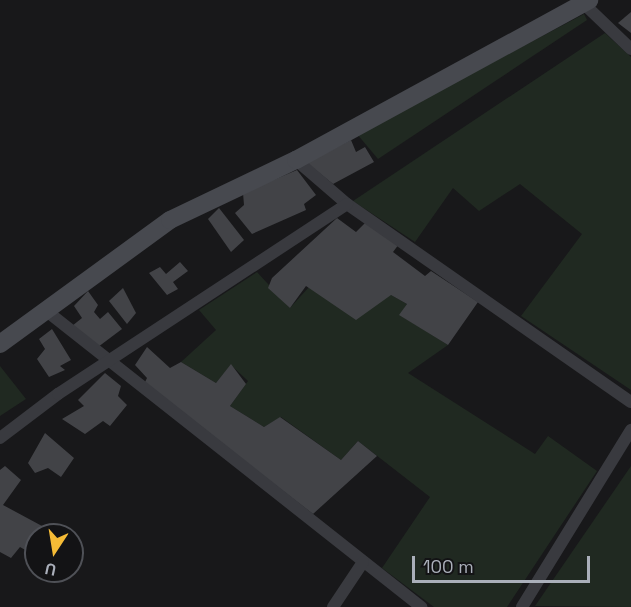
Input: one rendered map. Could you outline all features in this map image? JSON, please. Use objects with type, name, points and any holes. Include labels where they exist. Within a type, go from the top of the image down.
[{"type":"main road","points":[[0,344],[44,309],[170,220],[296,160],[592,10]]},
{"type":"street","points":[[592,10],[631,49]]},
{"type":"street","points":[[296,160],[347,204],[631,402]]},
{"type":"street","points":[[0,438],[103,358],[347,204]]},
{"type":"street","points":[[44,309],[103,358],[422,607]]},
{"type":"street","points":[[522,607],[631,430]]},
{"type":"street","points":[[333,607],[363,562]]},
{"type":"shaded area","points":[[584,14],[587,20],[378,159],[357,134]]},
{"type":"shaded area","points":[[605,33],[631,57],[631,390],[521,316],[582,234],[520,184],[479,211],[453,188],[415,242],[353,201]]},
{"type":"shaded area","points":[[257,272],[290,308],[309,287],[391,295],[407,304],[400,315],[448,345],[408,373],[535,454],[548,436],[597,471],[507,607],[434,607],[382,568],[430,497],[358,441],[341,460],[281,417],[264,427],[230,406],[248,381],[231,365],[216,383],[181,362],[216,330],[199,310]]},
{"type":"shaded area","points":[[0,366],[26,399],[0,416]]},
{"type":"shaded area","points":[[631,466],[631,607],[535,606]]},
{"type":"building","points":[[631,12],[631,33],[618,23]]},
{"type":"building","points":[[351,140],[356,152],[365,147],[374,162],[333,184],[307,163]]},
{"type":"building","points":[[297,170],[316,195],[304,204],[306,210],[252,234],[235,213],[244,205],[243,193]]},
{"type":"building","points":[[219,208],[244,240],[231,252],[208,219]]},
{"type":"building","points":[[337,218],[356,232],[367,221],[399,244],[393,252],[425,276],[431,271],[478,302],[448,345],[399,315],[407,304],[391,295],[356,320],[306,286],[290,308],[268,288],[272,278]]},
{"type":"building","points":[[180,262],[188,271],[173,282],[178,289],[167,295],[149,273],[160,267],[166,274]]},
{"type":"building","points":[[123,288],[136,313],[127,324],[109,301]]},
{"type":"building","points":[[88,291],[98,305],[94,312],[100,319],[108,312],[122,329],[98,347],[72,326],[82,318],[74,306]]},
{"type":"building","points":[[52,329],[71,360],[60,366],[65,370],[49,377],[37,359],[45,349],[39,339]]},
{"type":"building","points":[[147,347],[170,368],[181,362],[216,383],[231,364],[246,384],[230,406],[264,427],[280,417],[341,460],[358,441],[377,456],[313,514],[144,384],[147,378],[135,365]]},
{"type":"building","points":[[105,373],[121,386],[118,396],[127,405],[110,426],[103,421],[85,434],[62,419],[84,406],[78,400]]},
{"type":"building","points":[[45,433],[74,458],[61,477],[48,468],[35,473],[28,463]]},
{"type":"building","points":[[5,466],[21,480],[3,505],[36,523],[24,523],[24,549],[20,547],[11,558],[0,552],[0,470]]}]
